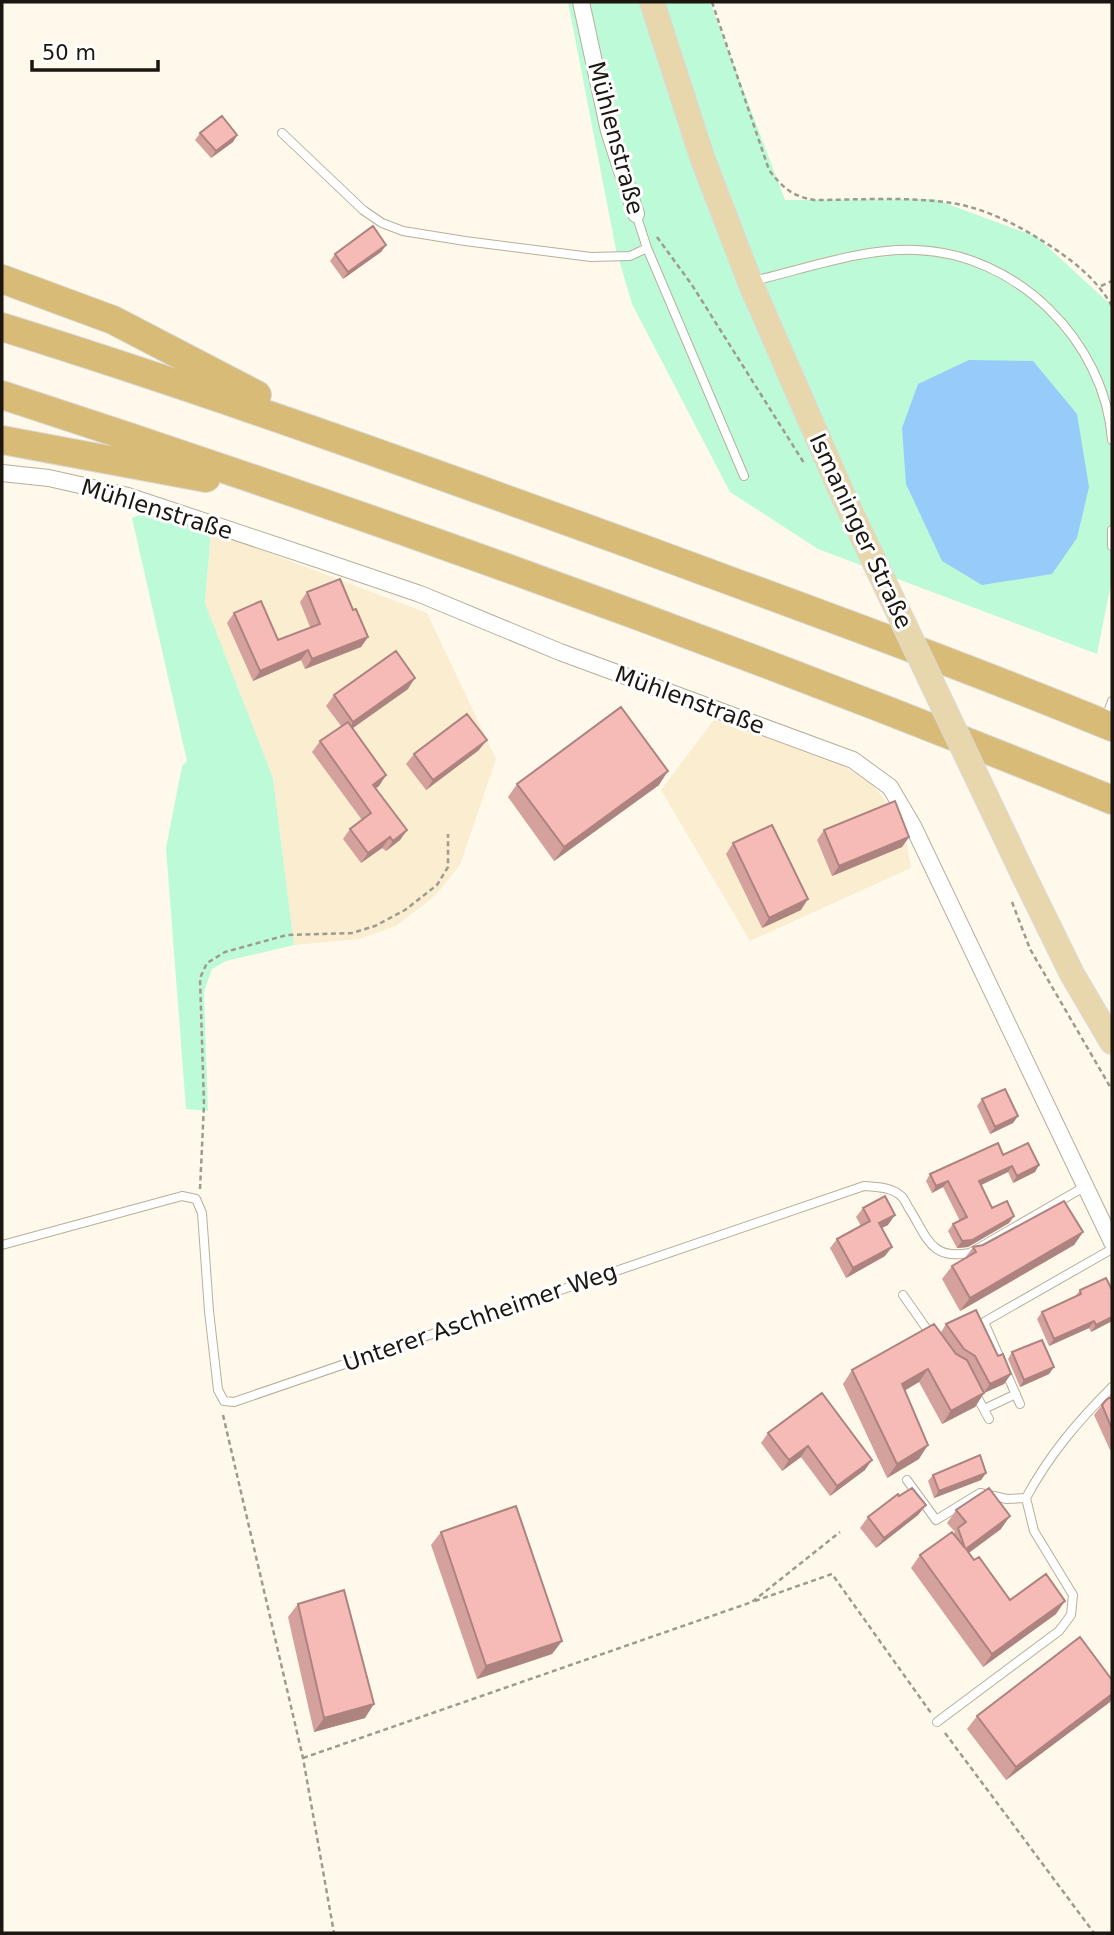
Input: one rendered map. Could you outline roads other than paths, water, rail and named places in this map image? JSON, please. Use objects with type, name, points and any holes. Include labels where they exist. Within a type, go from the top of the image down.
[{"type":"highway","points":[[2,279],[113,320],[331,435]]},
{"type":"highway","points":[[2,327],[331,435],[1018,689],[1110,717]]},
{"type":"highway","points":[[2,395],[305,496],[706,639],[1112,800]]},
{"type":"highway","points":[[2,440],[305,496]]},
{"type":"main road","name":"Ismaninger Straße","points":[[652,2],[702,157],[750,282],[844,498],[1016,884],[1112,1042]]},
{"type":"street","name":"Mühlenstraße","points":[[581,2],[609,131],[636,214]]},
{"type":"street","name":"Mühlenstraße","points":[[2,473],[49,478],[128,496],[332,564],[420,594],[560,652],[853,760],[890,788],[913,826],[1112,1242]]},
{"type":"lane","points":[[282,133],[363,209],[382,223],[404,230],[465,242],[591,257],[630,256],[647,248]]},
{"type":"lane","name":"Mühlenstraße","points":[[636,214],[647,248],[744,476]]},
{"type":"lane","points":[[750,282],[867,255],[914,250],[946,253],[974,260],[1017,282],[1047,306],[1066,326],[1100,380],[1111,417],[1112,440]]},
{"type":"lane","points":[[1112,530],[1112,545]]},
{"type":"lane","name":"Unterer Aschheimer Weg","points":[[2,1245],[182,1196],[195,1199],[202,1213],[218,1390],[224,1401],[234,1402],[864,1186],[886,1188],[902,1196],[929,1241],[940,1253],[952,1256],[970,1253],[1084,1187]]},
{"type":"lane","points":[[1020,1404],[984,1322],[1112,1249]]},
{"type":"lane","points":[[903,1295],[938,1344]]},
{"type":"lane","points":[[967,1379],[989,1419]]},
{"type":"lane","points":[[937,1722],[1059,1631],[1071,1615],[1073,1595],[1034,1531],[1026,1498],[1042,1468],[1079,1420],[1112,1387]]},
{"type":"lane","points":[[984,1409],[1016,1394]]},
{"type":"lane","points":[[907,1480],[936,1520],[980,1493],[1007,1499],[1026,1498]]},
{"type":"water","points":[[969,360],[1033,361],[1077,414],[1089,487],[1077,538],[1052,574],[982,585],[942,561],[906,484],[902,428],[918,384]]}]
